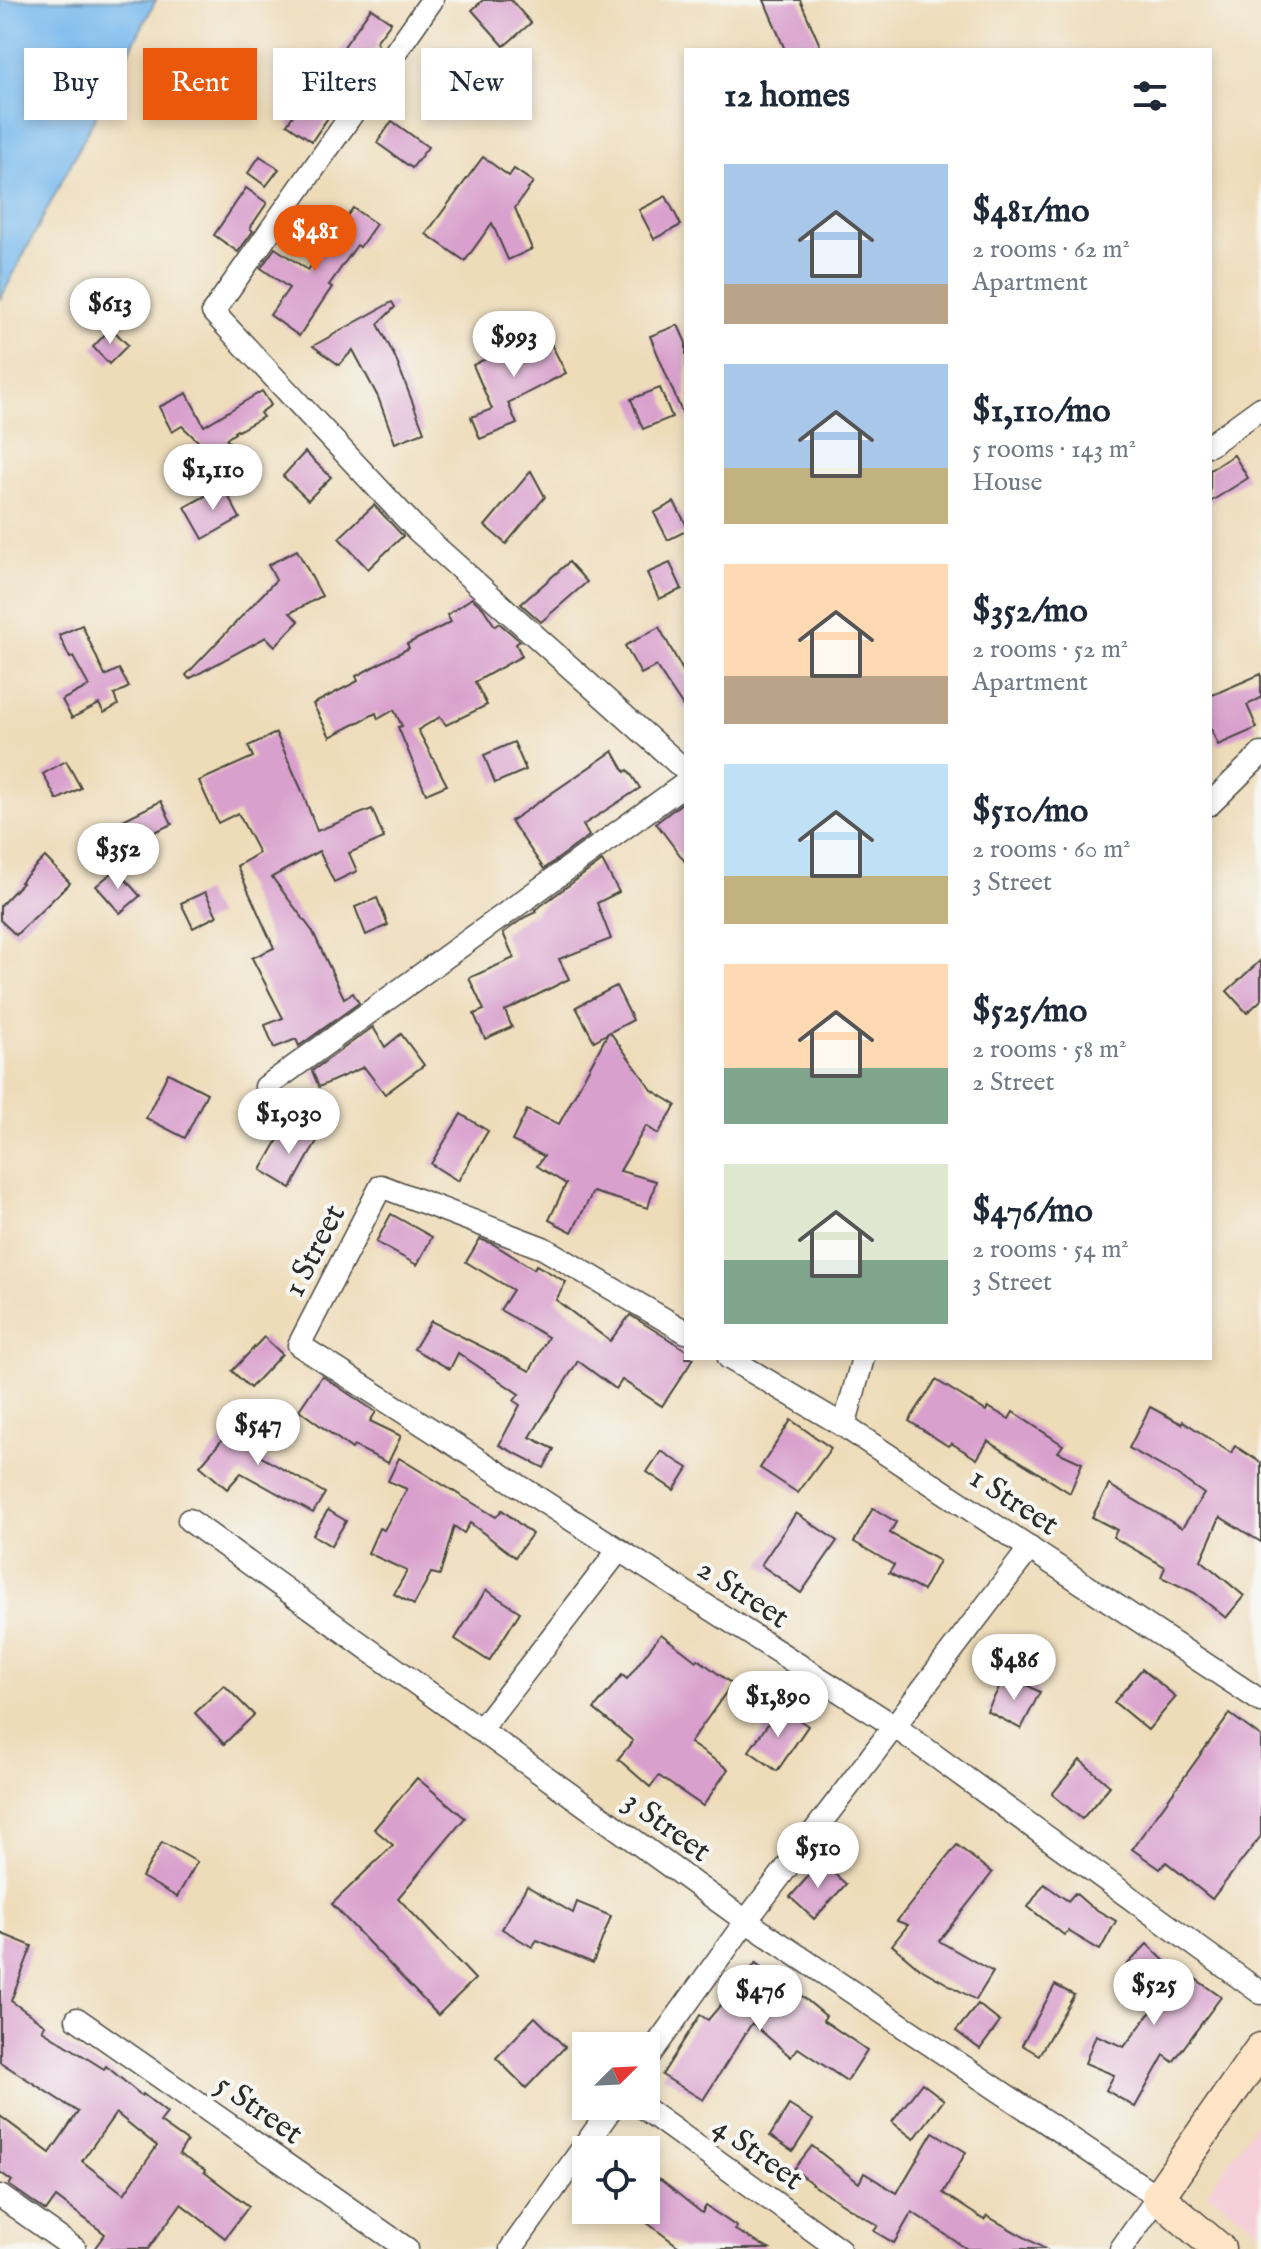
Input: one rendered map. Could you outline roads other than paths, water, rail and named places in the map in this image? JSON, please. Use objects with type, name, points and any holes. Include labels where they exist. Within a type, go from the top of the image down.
[{"type":"street","points":[[432,0],[213,312],[417,530],[684,769]]},
{"type":"street","points":[[1212,444],[1261,408]]},
{"type":"street","points":[[1212,802],[1261,754]]},
{"type":"street","points":[[266,1087],[684,784]]},
{"type":"street","name":"1 Street","points":[[299,1345],[381,1186],[543,1248],[684,1331]]},
{"type":"street","name":"2 Street","points":[[299,1345],[894,1726],[1261,1993]]},
{"type":"street","name":"1 Street","points":[[732,1360],[844,1426],[1261,1701]]},
{"type":"street","points":[[844,1426],[862,1360]]},
{"type":"street","name":"3 Street","points":[[189,1520],[746,1921],[1158,2197]]},
{"type":"street","points":[[660,2041],[746,1921],[1030,1548]]},
{"type":"street","points":[[480,1730],[619,1550]]},
{"type":"street","name":"5 Street","points":[[77,2019],[407,2249]]},
{"type":"street","points":[[1121,2249],[1261,2049]]},
{"type":"street","points":[[511,2249],[603,2120]]},
{"type":"street","name":"4 Street","points":[[660,2120],[839,2249]]},
{"type":"street","points":[[0,2196],[75,2249]]},
{"type":"street","points":[[1158,2197],[1219,2249]]},
{"type":"water","points":[[0,0],[156,0],[127,56],[127,48],[24,48],[24,120],[94,120],[0,300]]}]
